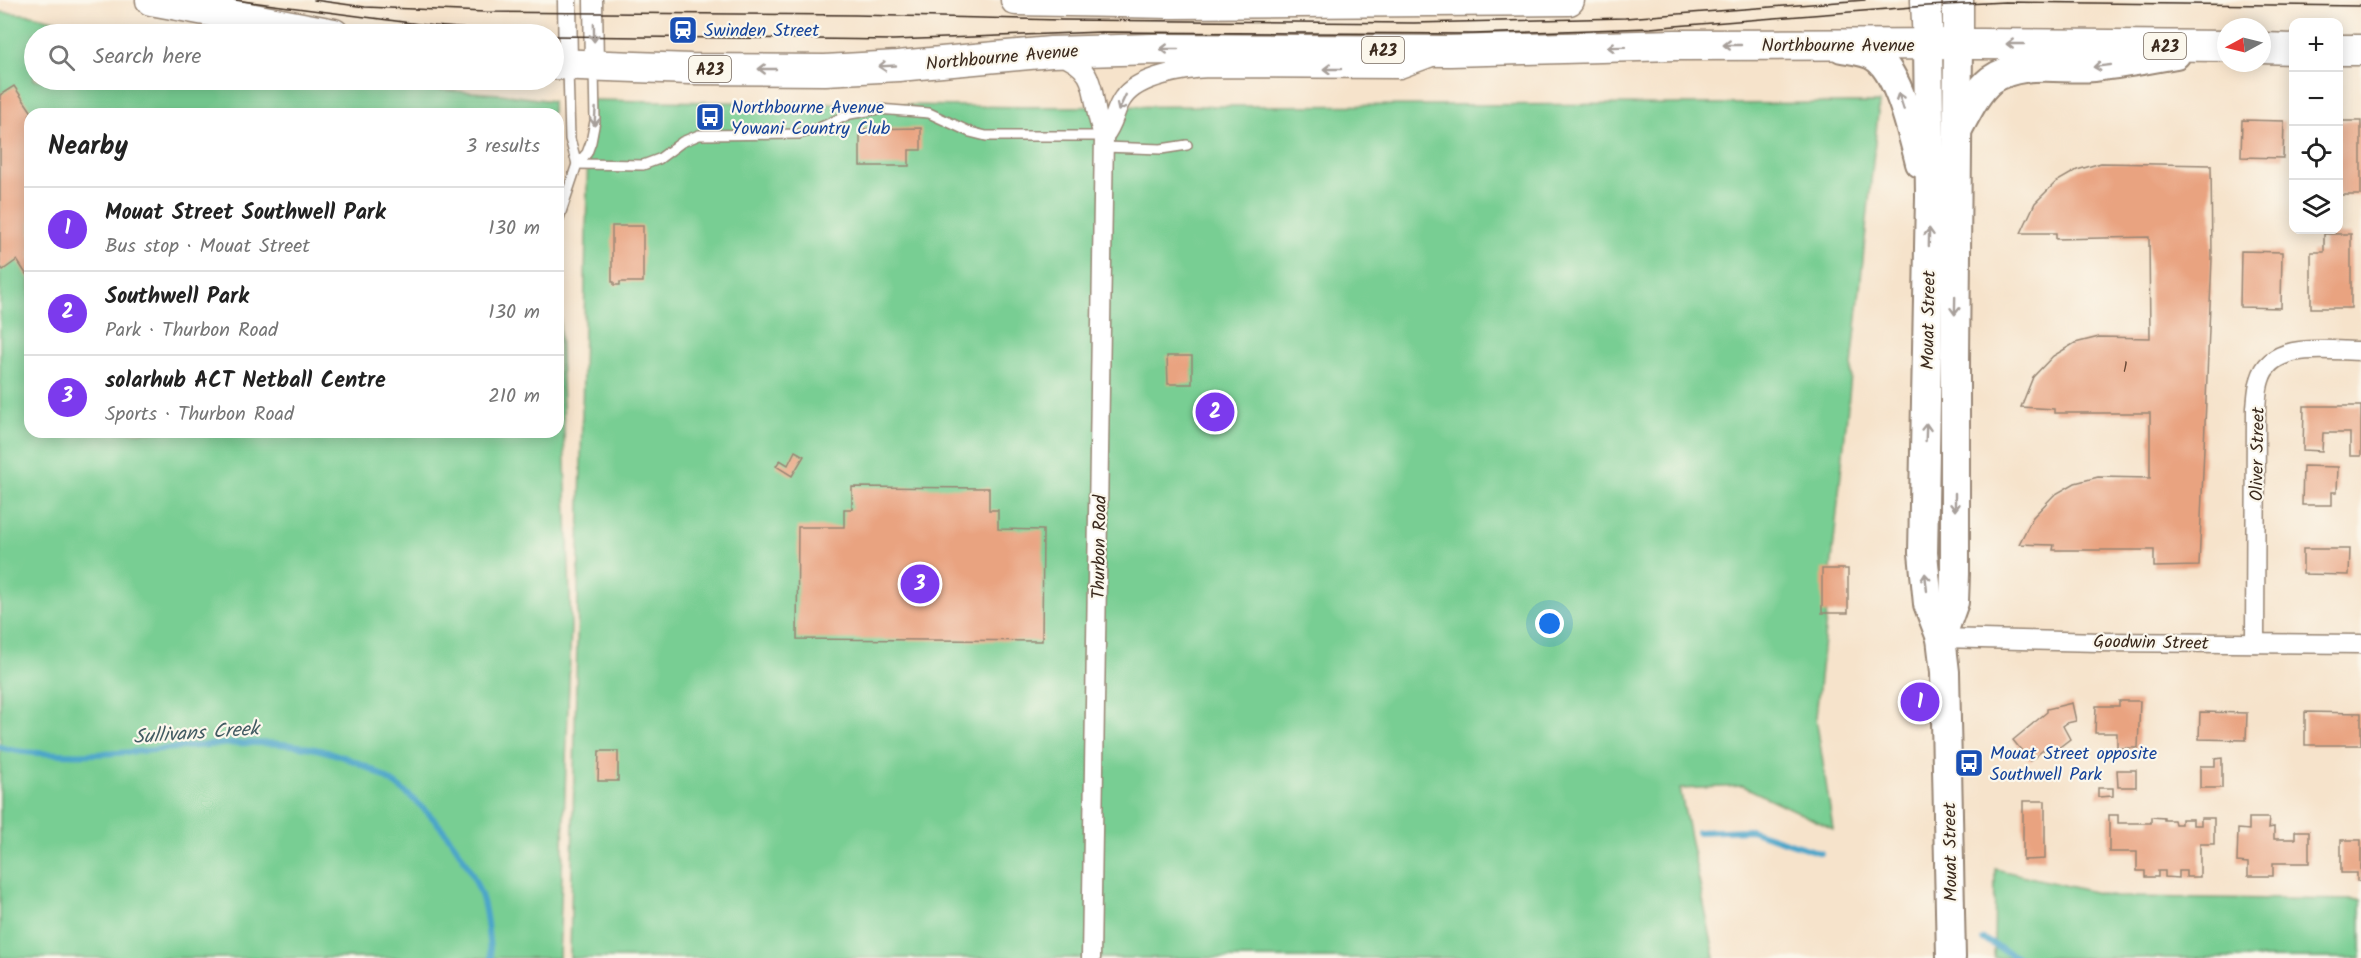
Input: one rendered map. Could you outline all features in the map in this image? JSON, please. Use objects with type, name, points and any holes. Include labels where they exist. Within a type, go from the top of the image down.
[{"type":"highway","points":[[151,0],[280,24]]},
{"type":"highway","points":[[1016,0],[1569,0]]},
{"type":"highway","name":"Mouat Street","points":[[1926,0],[1928,45]]},
{"type":"highway","name":"Mouat Street","points":[[1958,0],[1958,44]]},
{"type":"highway","name":"Northbourne Avenue","points":[[572,65],[825,70],[898,66],[1051,52],[1154,49],[1450,51],[1675,45],[2217,46]]},
{"type":"highway","points":[[2271,48],[2289,49]]},
{"type":"highway","points":[[2343,50],[2361,50]]},
{"type":"main road","name":"Mouat Street","points":[[1941,638],[1954,602],[1955,574],[1958,44]]},
{"type":"main road","name":"Mouat Street","points":[[1928,45],[1930,197],[1923,553],[1928,604],[1941,638],[1946,683],[1951,949]]},
{"type":"main road","points":[[1833,46],[1869,54],[1883,63],[1896,84],[1930,197]]},
{"type":"main road","points":[[1957,131],[1977,96],[1990,81],[2009,71],[2037,67],[2094,67],[2217,47]]},
{"type":"street","points":[[567,0],[572,65]]},
{"type":"street","points":[[572,65],[593,0]]},
{"type":"street","name":"Northbourne Avenue","points":[[1150,81],[1170,73],[1194,69],[1400,69],[1450,51]]},
{"type":"street","name":"Thurbon Road","points":[[1051,52],[1074,61],[1086,71],[1094,87],[1097,116],[1104,141],[1091,958]]},
{"type":"street","name":"Thurbon Road","points":[[1104,141],[1124,96],[1135,87],[1150,81]]},
{"type":"street","name":"Oliver Street","points":[[2255,643],[2256,408],[2260,379],[2267,365],[2277,356],[2304,350],[2361,351]]},
{"type":"street","name":"Goodwin Street","points":[[1941,638],[2361,644]]},
{"type":"lane","points":[[564,203],[577,164],[587,153],[593,133],[596,95],[572,65]]},
{"type":"lane","points":[[572,65],[570,139],[577,164]]},
{"type":"lane","points":[[577,164],[644,165],[659,159],[682,142],[699,135],[799,134],[850,114],[878,109],[929,113],[970,132],[992,137],[1104,141],[1161,149],[1187,145]]},
{"type":"green space","points":[[0,12],[32,15],[70,24],[24,24],[24,90],[440,90],[501,94],[552,101],[552,108],[24,108],[24,438],[564,438],[564,435],[571,625],[559,958],[0,958]]},
{"type":"green space","points":[[589,100],[1025,107],[1879,103],[1816,717],[1833,829],[1743,786],[1680,789],[1715,958],[570,958]]},
{"type":"green space","points":[[1995,869],[2115,897],[2361,900],[2361,958],[1994,958]]},
{"type":"building","points":[[14,86],[29,108],[24,108],[24,271],[17,260],[3,270],[0,266],[0,95]]},
{"type":"building","points":[[2242,120],[2284,121],[2283,158],[2241,157]]},
{"type":"building","points":[[2343,121],[2361,121],[2361,195],[2343,195]]},
{"type":"building","points":[[921,128],[921,150],[909,150],[909,166],[860,166],[860,129]]},
{"type":"building","points":[[2101,163],[2211,165],[2212,258],[2199,566],[2154,567],[2154,550],[2053,550],[2054,545],[2019,544],[2033,517],[2054,495],[2075,483],[2098,477],[2150,478],[2150,413],[2054,413],[2054,409],[2021,407],[2033,377],[2053,356],[2075,343],[2099,337],[2150,338],[2149,237],[2056,239],[2056,233],[2021,233],[2035,203],[2056,182],[2077,170]]},
{"type":"building","points":[[612,226],[643,226],[643,282],[620,282],[620,285],[614,285],[612,282]]},
{"type":"building","points":[[2324,234],[2351,234],[2351,308],[2311,308],[2311,252],[2324,252]]},
{"type":"building","points":[[2241,251],[2282,252],[2281,308],[2240,307]]},
{"type":"building","points":[[1167,356],[1192,356],[1192,384],[1168,384]]},
{"type":"building","points":[[2304,406],[2361,406],[2361,456],[2350,456],[2350,433],[2323,433],[2322,451],[2303,450]]},
{"type":"building","points":[[795,451],[804,456],[792,476],[776,466],[780,460],[788,465]]},
{"type":"building","points":[[2303,466],[2338,467],[2337,492],[2332,492],[2332,505],[2302,505]]},
{"type":"building","points":[[852,487],[989,488],[989,510],[998,510],[998,529],[1043,530],[1042,641],[797,639],[798,527],[844,527],[844,509],[852,509]]},
{"type":"building","points":[[2303,549],[2350,549],[2349,575],[2303,574]]},
{"type":"building","points":[[1822,569],[1848,569],[1848,613],[1822,613]]},
{"type":"building","points":[[2119,701],[2140,701],[2138,748],[2117,748],[2117,733],[2095,733],[2096,706],[2119,706]]},
{"type":"building","points":[[2072,703],[2076,721],[2063,726],[2070,739],[2053,752],[2048,746],[2030,761],[2013,740],[2047,712],[2047,709]]},
{"type":"building","points":[[2200,712],[2247,713],[2246,740],[2199,739]]},
{"type":"building","points":[[2305,712],[2361,713],[2361,745],[2305,745]]},
{"type":"building","points":[[599,751],[618,751],[618,781],[598,781]]},
{"type":"building","points":[[2222,758],[2222,788],[2200,788],[2200,766],[2215,766],[2215,759]]},
{"type":"building","points":[[2117,770],[2136,770],[2136,787],[2118,787]]},
{"type":"building","points":[[2098,788],[2113,788],[2113,796],[2098,797]]},
{"type":"building","points":[[2023,801],[2045,801],[2045,859],[2023,860]]},
{"type":"building","points":[[2109,815],[2118,815],[2118,823],[2151,823],[2151,817],[2174,820],[2175,824],[2181,824],[2181,819],[2193,819],[2193,825],[2201,825],[2201,818],[2214,818],[2214,844],[2200,844],[2200,877],[2186,877],[2186,871],[2179,871],[2179,878],[2165,877],[2165,871],[2158,871],[2158,877],[2145,877],[2145,871],[2137,871],[2137,852],[2109,852]]},
{"type":"building","points":[[2249,818],[2269,818],[2268,828],[2274,827],[2274,839],[2295,839],[2295,831],[2309,831],[2309,863],[2273,863],[2273,876],[2248,876],[2248,863],[2237,862],[2238,829],[2249,830]]},
{"type":"building","points":[[2341,840],[2361,840],[2361,881],[2357,881],[2357,873],[2341,873]]},
{"type":"waterway","name":"Sullivans Creek","points":[[0,747],[37,753],[105,754],[241,743],[285,744],[328,752],[370,768],[421,806],[461,854],[483,902],[491,958]]},
{"type":"waterway","name":"Sullivans Creek","points":[[1698,832],[1750,830],[1821,853]]},
{"type":"waterway","name":"Sullivans Creek","points":[[1983,939],[2018,958]]},
{"type":"tram line","points":[[235,0],[419,24]]},
{"type":"tram line","points":[[314,0],[365,7],[485,12],[1414,23],[1625,18],[1865,0]]},
{"type":"tram line","points":[[564,36],[893,40],[1101,32],[1473,34],[1650,28],[2005,2],[2361,6]]},
{"type":"place","name":"Swinden Street","points":[[683,30]]},
{"type":"place","name":"Northbourne Avenue Yowani Country Club","points":[[710,117]]},
{"type":"place","name":"Southwell Park","points":[[1215,412]]},
{"type":"place","name":"solarhub ACT Netball Centre","points":[[920,584]]},
{"type":"place","name":"Mouat Street Southwell Park","points":[[1920,702]]},
{"type":"place","name":"Mouat Street opposite Southwell Park","points":[[1969,763]]}]
